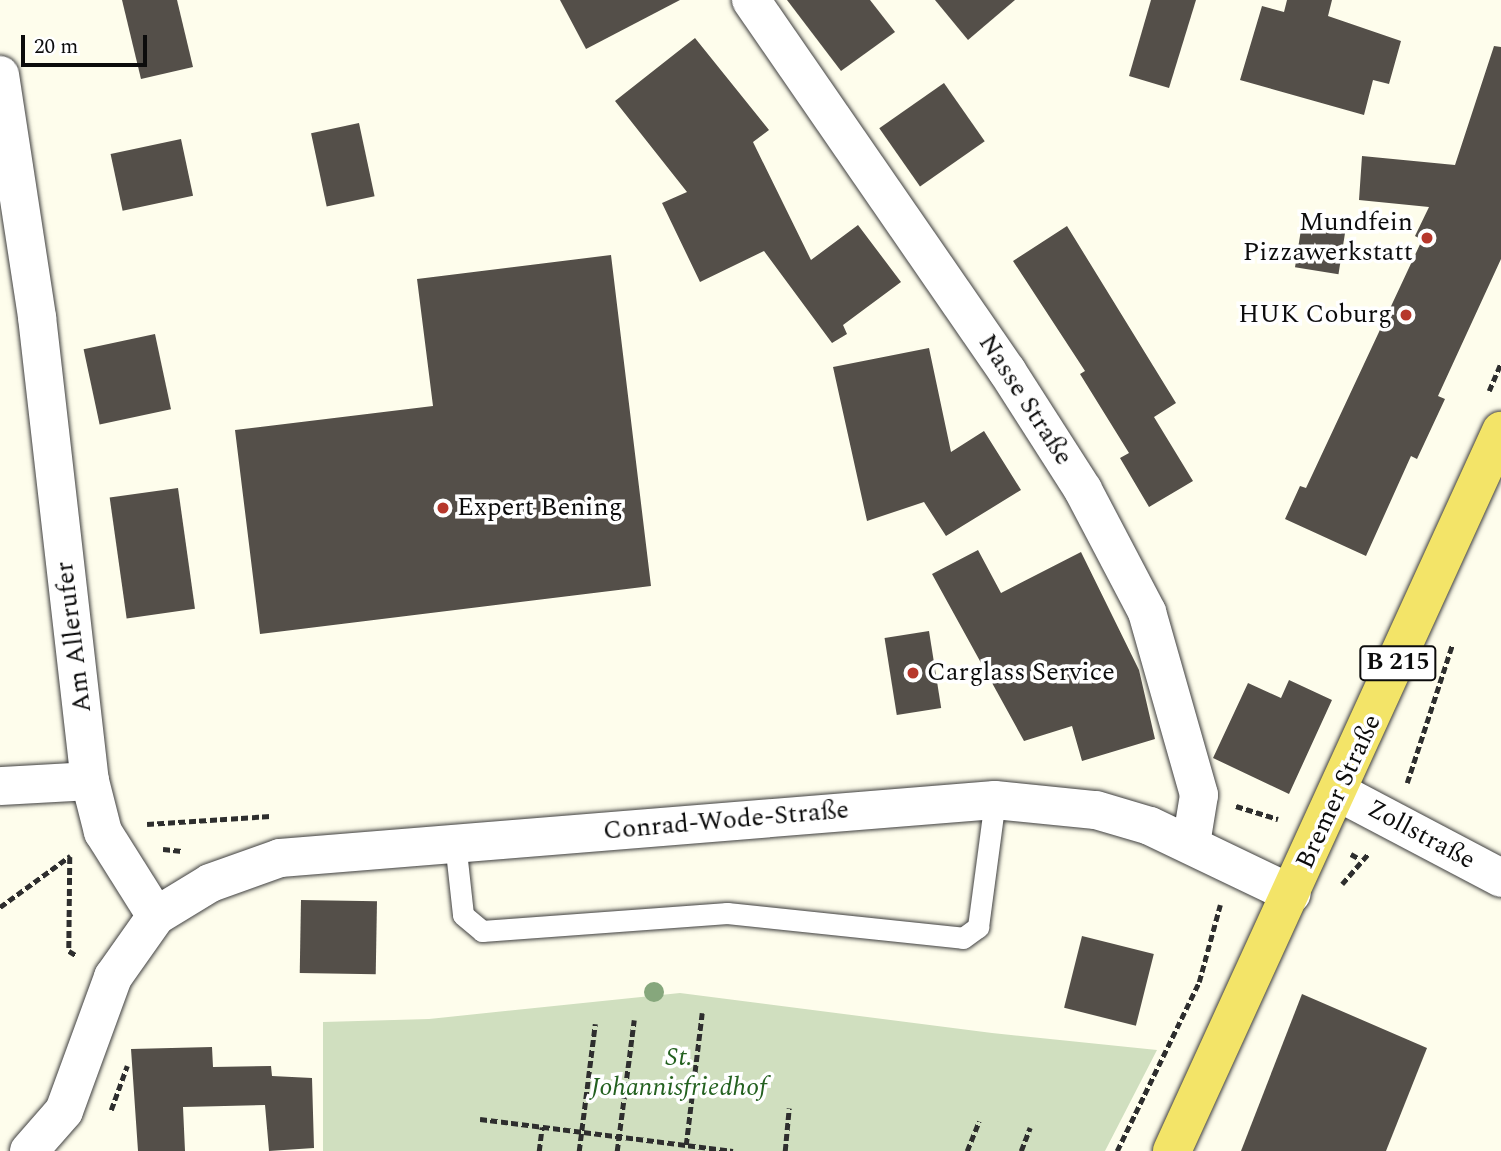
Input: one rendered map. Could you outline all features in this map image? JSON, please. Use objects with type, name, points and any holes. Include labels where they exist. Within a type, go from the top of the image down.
[{"type":"main road","name":"Bremer Straße","points":[[1172,1151],[1340,793],[1501,431]]},
{"type":"street","name":"Nasse Straße","points":[[751,0],[894,199],[1102,527],[1147,612],[1199,795],[1191,844]]},
{"type":"street","name":"Am Allerufer","points":[[0,75],[37,317],[90,781],[103,832],[156,916]]},
{"type":"street","points":[[0,786],[90,781]]},
{"type":"street","name":"Zollstraße","points":[[1340,793],[1501,878]]},
{"type":"street","name":"Conrad-Wode-Straße","points":[[156,916],[210,883],[280,858],[995,800],[1096,810],[1191,844],[1292,894]]},
{"type":"street","points":[[33,1150],[64,1111],[113,977],[156,916]]},
{"type":"lane","points":[[455,842],[463,915],[482,931],[727,913],[962,938],[978,927],[995,800]]},
{"type":"path","points":[[1406,788],[1455,635]]},
{"type":"path","points":[[229,829],[236,818]]},
{"type":"path","points":[[0,907],[103,832]]},
{"type":"path","points":[[159,847],[193,851]]},
{"type":"path","points":[[70,856],[69,951],[86,962]]},
{"type":"path","points":[[1353,856],[1360,859]]},
{"type":"path","points":[[1117,1151],[1199,982],[1222,903]]},
{"type":"path","points":[[685,1145],[702,1013]]},
{"type":"path","points":[[617,1151],[634,1020]]},
{"type":"path","points":[[579,1151],[595,1024]]},
{"type":"path","points":[[785,1151],[789,1108]]},
{"type":"path","points":[[480,1119],[733,1151]]},
{"type":"path","points":[[967,1151],[979,1121]]},
{"type":"path","points":[[539,1151],[542,1127]]},
{"type":"path","points":[[1021,1151],[1030,1128]]},
{"type":"green space","name":"St. Johannisfriedhof","points":[[680,993],[992,1033],[1157,1050],[1105,1151],[323,1151],[323,1022],[429,1019]]},
{"type":"building","points":[[122,0],[177,0],[193,67],[141,79]]},
{"type":"building","points":[[560,0],[680,0],[586,49]]},
{"type":"building","points":[[787,0],[870,0],[895,32],[841,71]]},
{"type":"building","points":[[935,0],[1015,0],[968,40]]},
{"type":"building","points":[[1151,0],[1196,0],[1169,88],[1129,76]]},
{"type":"building","points":[[1287,0],[1332,0],[1328,16],[1401,41],[1389,84],[1373,80],[1364,115],[1240,80],[1262,6],[1284,12]]},
{"type":"building","points":[[695,38],[769,130],[753,142],[811,260],[858,225],[901,282],[843,325],[847,334],[832,343],[764,251],[700,282],[662,203],[687,192],[615,101]]},
{"type":"building","points":[[1494,46],[1501,47],[1501,259],[1438,396],[1445,399],[1417,459],[1411,456],[1366,556],[1285,519],[1300,486],[1306,488],[1422,240],[1415,236],[1429,207],[1359,200],[1362,156],[1455,165]]},
{"type":"building","points":[[944,83],[985,141],[920,186],[879,128]]},
{"type":"building","points":[[359,123],[375,196],[327,207],[311,133]]},
{"type":"building","points":[[181,139],[193,196],[123,211],[111,154]]},
{"type":"building","points":[[1303,217],[1346,224],[1338,274],[1295,267]]},
{"type":"building","points":[[1067,226],[1176,403],[1154,417],[1193,481],[1149,507],[1120,458],[1129,453],[1080,374],[1085,371],[1013,261]]},
{"type":"building","name":"Expert Bening","points":[[611,255],[651,586],[260,634],[235,430],[433,406],[417,279]]},
{"type":"building","points":[[155,334],[171,409],[100,424],[84,349]]},
{"type":"building","points":[[929,348],[951,452],[984,431],[1021,490],[946,536],[924,502],[867,521],[833,367]]},
{"type":"building","points":[[178,488],[195,609],[127,618],[110,498]]},
{"type":"building","points":[[978,550],[1001,593],[1081,552],[1139,670],[1155,739],[1082,761],[1072,726],[1024,741],[932,574]]},
{"type":"building","name":"Carglass Service","points":[[929,631],[941,708],[897,715],[885,638]]},
{"type":"building","points":[[1289,680],[1332,700],[1289,794],[1213,758],[1248,683],[1281,698]]},
{"type":"building","points":[[301,900],[377,901],[376,974],[300,973]]},
{"type":"building","points":[[1082,936],[1154,954],[1136,1026],[1064,1008]]},
{"type":"building","points":[[1302,994],[1427,1048],[1386,1151],[1241,1151]]},
{"type":"building","points":[[212,1047],[213,1067],[271,1066],[272,1076],[312,1078],[314,1148],[269,1151],[265,1105],[183,1107],[185,1151],[138,1151],[131,1049]]},
{"type":"place","name":"Mundfein Pizzawerkstatt","points":[[1427,238]]},
{"type":"place","name":"HUK Coburg","points":[[1406,315]]},
{"type":"place","name":"Expert Bening","points":[[443,508]]},
{"type":"place","name":"Carglass Service","points":[[913,673]]}]
